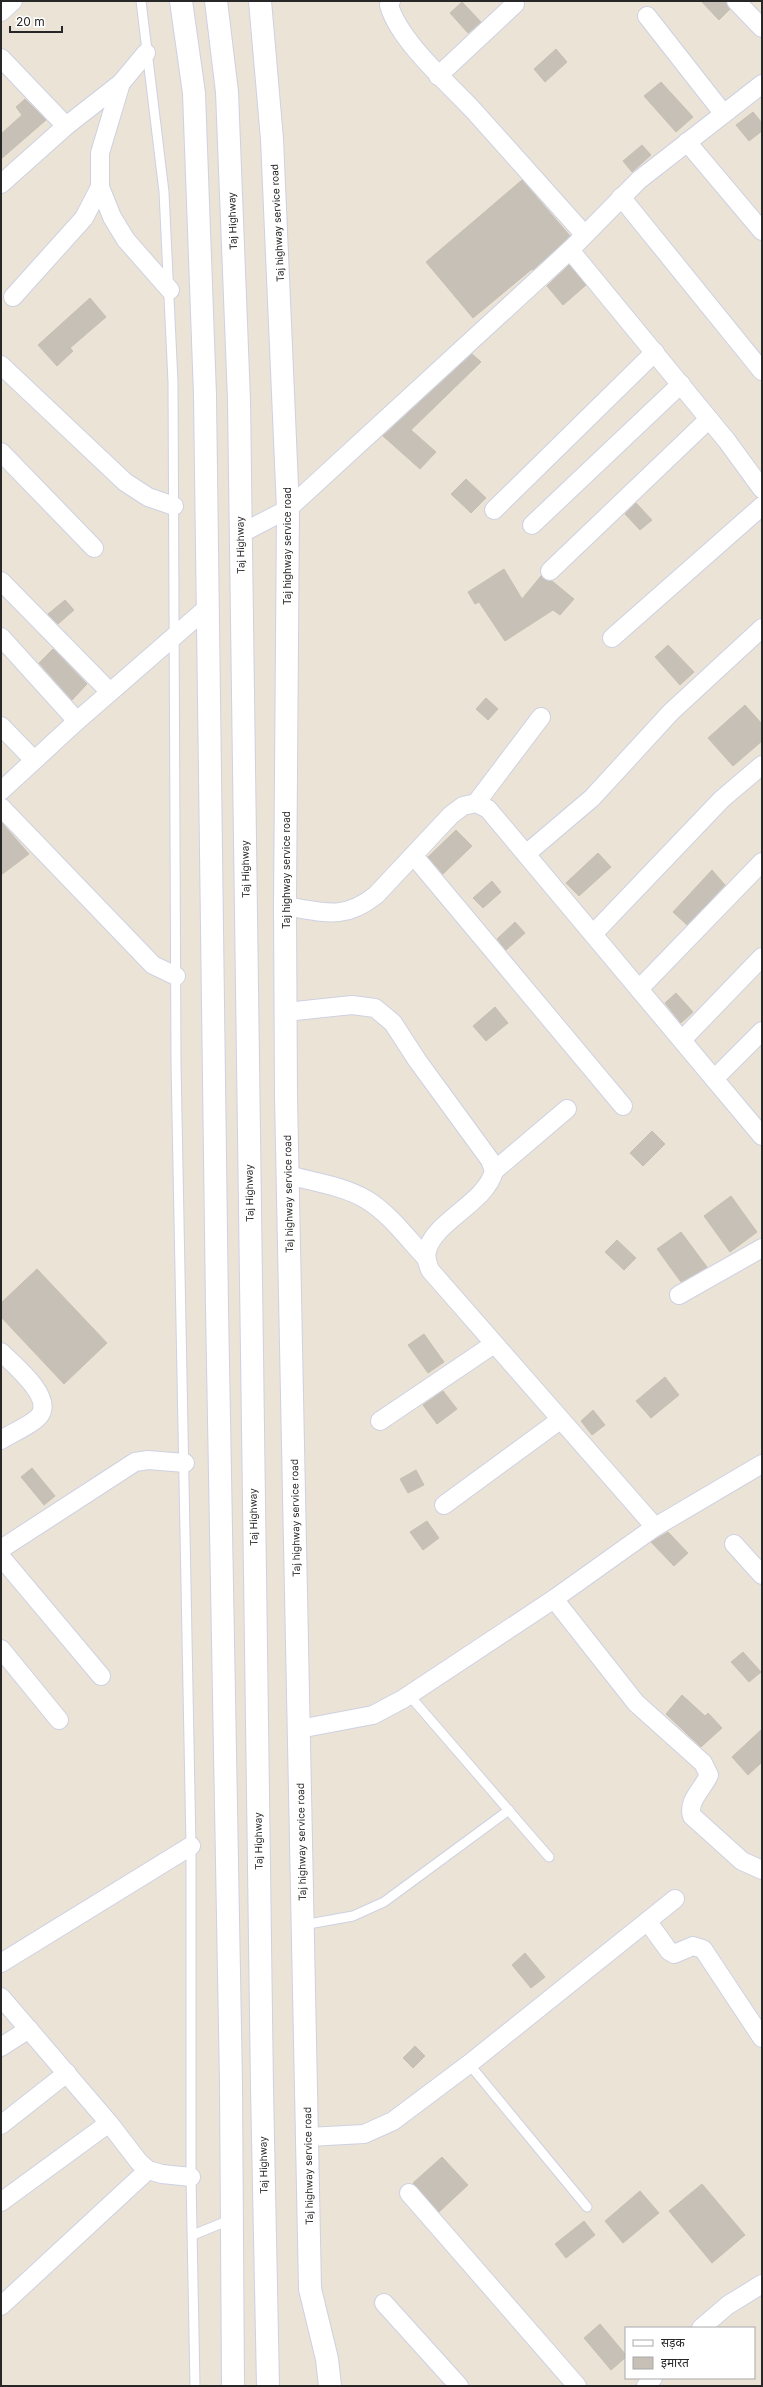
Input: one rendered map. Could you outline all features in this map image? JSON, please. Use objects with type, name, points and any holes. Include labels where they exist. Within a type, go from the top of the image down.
[{"type":"main road","points":[[181,1],[194,93],[205,395],[233,2218],[233,2386]]},
{"type":"main road","name":"Taj Highway","points":[[216,1],[227,92],[239,400],[261,2065],[268,2386]]},
{"type":"main road","name":"Taj highway service road","points":[[260,1],[272,139],[288,509],[285,906],[288,1175],[310,2288],[327,2359],[330,2386]]},
{"type":"street","points":[[1,12],[13,1]]},
{"type":"street","points":[[391,1],[389,5],[393,19],[438,76],[473,110],[584,234]]},
{"type":"street","points":[[736,1],[762,28]]},
{"type":"street","points":[[438,76],[515,4]]},
{"type":"street","points":[[647,16],[723,113]]},
{"type":"street","points":[[4,174],[121,83],[146,53]]},
{"type":"street","points":[[1,58],[66,126]]},
{"type":"street","points":[[121,83],[100,153],[100,187],[112,217],[126,240],[170,290]]},
{"type":"street","points":[[240,534],[288,509],[570,250],[621,197],[686,142],[762,84]]},
{"type":"street","points":[[686,142],[762,231]]},
{"type":"street","points":[[13,297],[84,218],[100,187]]},
{"type":"street","points":[[621,197],[762,371]]},
{"type":"street","points":[[570,250],[709,418],[762,489]]},
{"type":"street","points":[[494,510],[655,352]]},
{"type":"street","points":[[1,365],[125,482],[148,497],[174,506]]},
{"type":"street","points":[[532,525],[681,384]]},
{"type":"street","points":[[550,571],[709,418]]},
{"type":"street","points":[[1,452],[94,548]]},
{"type":"street","points":[[612,638],[762,506]]},
{"type":"street","points":[[1,581],[110,692]]},
{"type":"street","points":[[1,792],[77,721],[208,607]]},
{"type":"street","points":[[526,854],[592,798],[671,712],[762,628]]},
{"type":"street","points":[[1,637],[77,721]]},
{"type":"street","points":[[285,906],[325,913],[345,913],[362,907],[414,856],[452,815],[463,806],[476,802],[541,717]]},
{"type":"street","points":[[1,726],[34,760]]},
{"type":"street","points":[[593,934],[722,799],[762,765]]},
{"type":"street","points":[[476,802],[488,809],[762,1136]]},
{"type":"street","points":[[1,807],[153,965],[176,976]]},
{"type":"street","points":[[414,856],[623,1106]]},
{"type":"street","points":[[639,989],[762,862]]},
{"type":"street","points":[[682,1040],[762,957]]},
{"type":"street","points":[[286,1012],[352,1005],[375,1008],[393,1023],[417,1060],[490,1160],[494,1171]]},
{"type":"street","points":[[714,1079],[762,1031]]},
{"type":"street","points":[[566,1109],[494,1171],[488,1185],[437,1234],[426,1251],[426,1258],[430,1270],[560,1420],[656,1527]]},
{"type":"street","points":[[288,1175],[341,1189],[367,1200],[382,1212],[426,1258]]},
{"type":"street","points":[[679,1296],[762,1248]]},
{"type":"street","points":[[380,1421],[494,1344]]},
{"type":"street","points":[[1,1352],[40,1394],[43,1406],[40,1416],[1,1440]]},
{"type":"street","points":[[444,1505],[560,1420]]},
{"type":"street","points":[[1,1549],[135,1462],[148,1460],[185,1463]]},
{"type":"street","points":[[299,1729],[373,1715],[409,1695],[554,1599],[656,1527],[762,1464]]},
{"type":"street","points":[[734,1544],[762,1575]]},
{"type":"street","points":[[1,1557],[101,1676]]},
{"type":"street","points":[[554,1599],[636,1703],[703,1763],[709,1775],[693,1800],[690,1811],[692,1816],[742,1860],[762,1870]]},
{"type":"street","points":[[1,1649],[59,1720]]},
{"type":"street","points":[[1,1963],[191,1846]]},
{"type":"street","points":[[308,2137],[364,2134],[393,2121],[469,2064],[675,1899]]},
{"type":"street","points":[[648,1922],[669,1951],[674,1954],[693,1946],[702,1949],[762,2038]]},
{"type":"street","points":[[1,1997],[67,2073],[139,2162],[148,2170],[162,2174],[191,2177]]},
{"type":"street","points":[[1,2047],[29,2029]]},
{"type":"street","points":[[1,2125],[67,2073]]},
{"type":"street","points":[[1,2202],[109,2124]]},
{"type":"street","points":[[1,2306],[148,2170]]},
{"type":"street","points":[[409,2193],[577,2386]]},
{"type":"street","points":[[702,2327],[728,2305],[762,2284]]},
{"type":"street","points":[[384,2303],[459,2386]]},
{"type":"lane","points":[[141,1],[146,53],[164,192],[170,290],[174,506],[176,976],[191,1846],[191,2177],[195,2386]]},
{"type":"lane","points":[[409,1695],[549,1857]]},
{"type":"lane","points":[[303,1925],[353,1916],[384,1902],[509,1810]]},
{"type":"lane","points":[[469,2064],[587,2207]]},
{"type":"lane","points":[[193,2235],[233,2218]]},
{"type":"building","points":[[701,1],[726,1],[730,9],[719,20]]},
{"type":"building","points":[[462,2],[481,22],[468,33],[450,13]]},
{"type":"building","points":[[556,49],[567,62],[545,82],[534,69]]},
{"type":"building","points":[[661,82],[693,117],[676,132],[644,96]]},
{"type":"building","points":[[25,99],[46,120],[1,159],[1,134],[22,115],[16,107]]},
{"type":"building","points":[[753,112],[762,123],[762,131],[749,141],[736,125]]},
{"type":"building","points":[[642,145],[651,155],[632,172],[623,161]]},
{"type":"building","points":[[522,180],[570,236],[533,270],[532,269],[473,318],[426,262]]},
{"type":"building","points":[[569,265],[586,285],[563,305],[547,286]]},
{"type":"building","points":[[90,298],[106,317],[70,348],[73,351],[57,366],[38,345]]},
{"type":"building","points":[[472,354],[481,362],[411,430],[436,452],[420,469],[383,436]]},
{"type":"building","points":[[466,479],[486,498],[471,513],[451,494]]},
{"type":"building","points":[[636,503],[652,520],[640,530],[625,514]]},
{"type":"building","points":[[504,569],[522,599],[541,576],[547,581],[552,581],[574,599],[560,615],[553,610],[505,641],[479,602],[475,604],[468,592]]},
{"type":"building","points":[[65,600],[74,610],[58,624],[48,614]]},
{"type":"building","points":[[668,645],[694,672],[680,685],[655,657]]},
{"type":"building","points":[[53,649],[87,684],[72,700],[39,663]]},
{"type":"building","points":[[486,698],[498,709],[488,720],[476,709]]},
{"type":"building","points":[[745,705],[762,724],[762,741],[733,766],[708,738]]},
{"type":"building","points":[[1,822],[29,854],[1,875]]},
{"type":"building","points":[[456,830],[472,846],[443,874],[428,857]]},
{"type":"building","points":[[598,853],[611,867],[579,896],[566,883]]},
{"type":"building","points":[[712,870],[725,885],[687,925],[673,912]]},
{"type":"building","points":[[492,881],[501,892],[483,908],[473,898]]},
{"type":"building","points":[[515,922],[525,933],[506,950],[497,939]]},
{"type":"building","points":[[676,993],[693,1012],[681,1023],[665,1003]]},
{"type":"building","points":[[495,1007],[508,1023],[486,1041],[473,1026]]},
{"type":"building","points":[[652,1131],[665,1144],[643,1166],[630,1153]]},
{"type":"building","points":[[731,1196],[757,1232],[730,1252],[704,1216]]},
{"type":"building","points":[[681,1232],[707,1267],[681,1282],[657,1249]]},
{"type":"building","points":[[617,1240],[636,1258],[624,1270],[605,1252]]},
{"type":"building","points":[[37,1269],[107,1343],[64,1384],[1,1317],[1,1303]]},
{"type":"building","points":[[424,1334],[444,1362],[428,1373],[408,1345]]},
{"type":"building","points":[[665,1377],[679,1395],[651,1418],[636,1401]]},
{"type":"building","points":[[443,1391],[457,1409],[437,1424],[423,1405]]},
{"type":"building","points":[[593,1410],[605,1425],[592,1435],[581,1421]]},
{"type":"building","points":[[32,1468],[55,1496],[44,1505],[21,1477]]},
{"type":"building","points":[[416,1470],[424,1485],[408,1493],[400,1479]]},
{"type":"building","points":[[427,1521],[439,1538],[423,1550],[410,1532]]},
{"type":"building","points":[[668,1532],[688,1553],[674,1566],[651,1542]]},
{"type":"building","points":[[743,1652],[761,1672],[749,1682],[731,1662]]},
{"type":"building","points":[[682,1695],[705,1716],[708,1713],[722,1728],[701,1747],[666,1714]]},
{"type":"building","points":[[762,1729],[762,1762],[748,1775],[732,1757]]},
{"type":"building","points":[[525,1953],[545,1977],[531,1988],[512,1965]]},
{"type":"building","points":[[415,2046],[425,2056],[413,2068],[403,2058]]},
{"type":"building","points":[[442,2157],[468,2185],[439,2212],[413,2183]]},
{"type":"building","points":[[702,2184],[745,2235],[712,2263],[669,2211]]},
{"type":"building","points":[[640,2191],[659,2213],[623,2243],[605,2221]]},
{"type":"building","points":[[584,2221],[595,2235],[566,2258],[555,2244]]},
{"type":"building","points":[[600,2324],[625,2354],[625,2358],[611,2370],[584,2338]]}]
